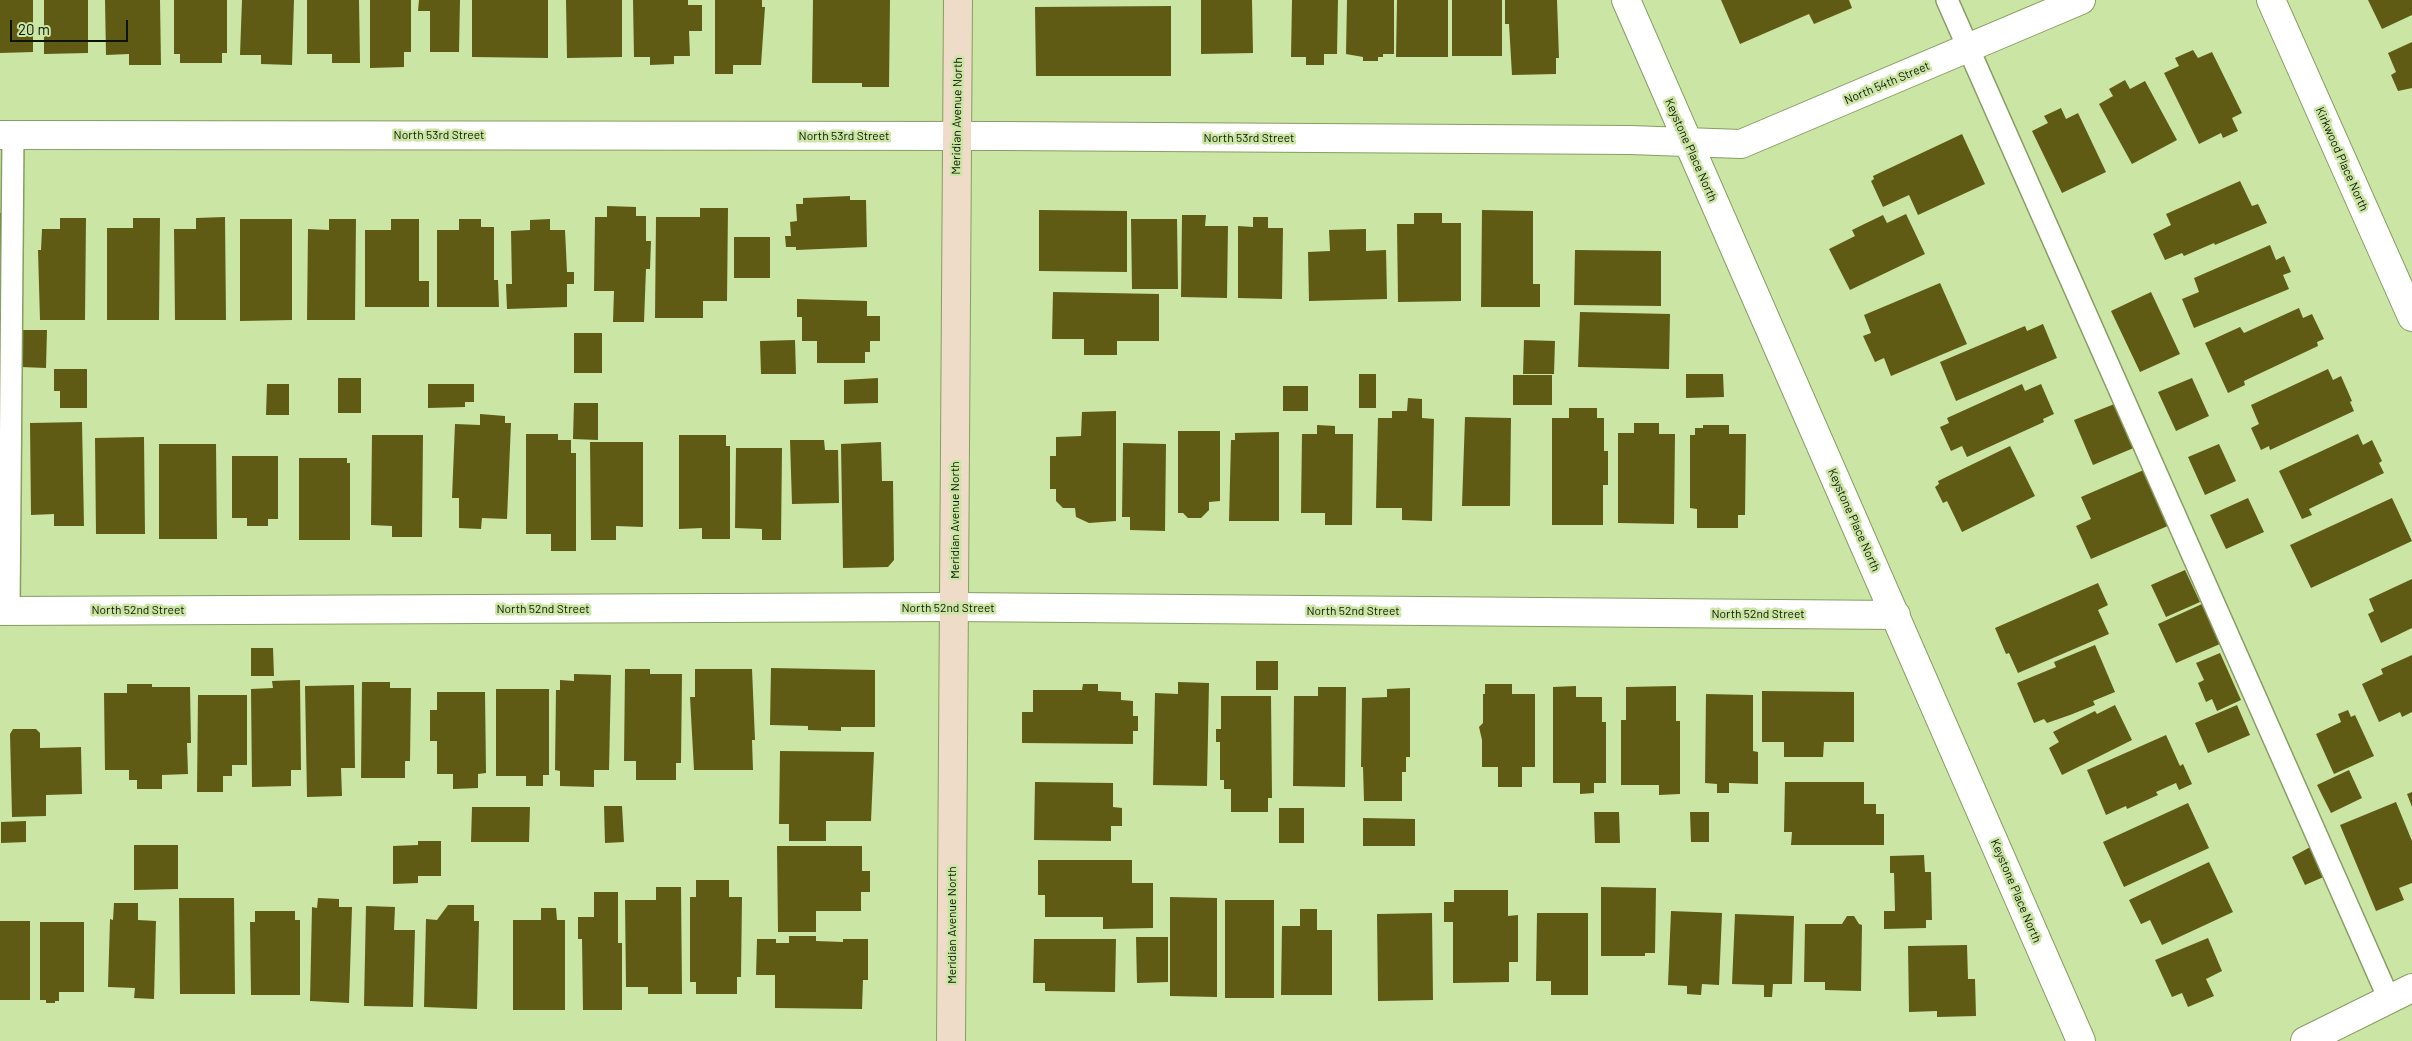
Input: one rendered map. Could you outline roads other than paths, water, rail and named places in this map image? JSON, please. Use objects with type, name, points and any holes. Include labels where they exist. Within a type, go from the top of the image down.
[{"type":"street","name":"Meridian Avenue North","points":[[951,1041],[958,0]]},
{"type":"street","name":"Keystone Place North","points":[[1626,0],[2081,1041]]},
{"type":"street","name":"North 54th Street","points":[[1687,142],[1741,144],[2081,0]]},
{"type":"street","name":"Kirkwood Place North","points":[[2271,0],[2412,318]]},
{"type":"street","name":"North 53rd Street","points":[[6,135],[956,136],[1687,142]]},
{"type":"street","name":"North 52nd Street","points":[[4,611],[954,607],[1896,615]]},
{"type":"street","points":[[2305,1041],[2400,993]]},
{"type":"lane","points":[[1947,0],[2400,993]]},
{"type":"lane","points":[[4,611],[6,135]]}]
